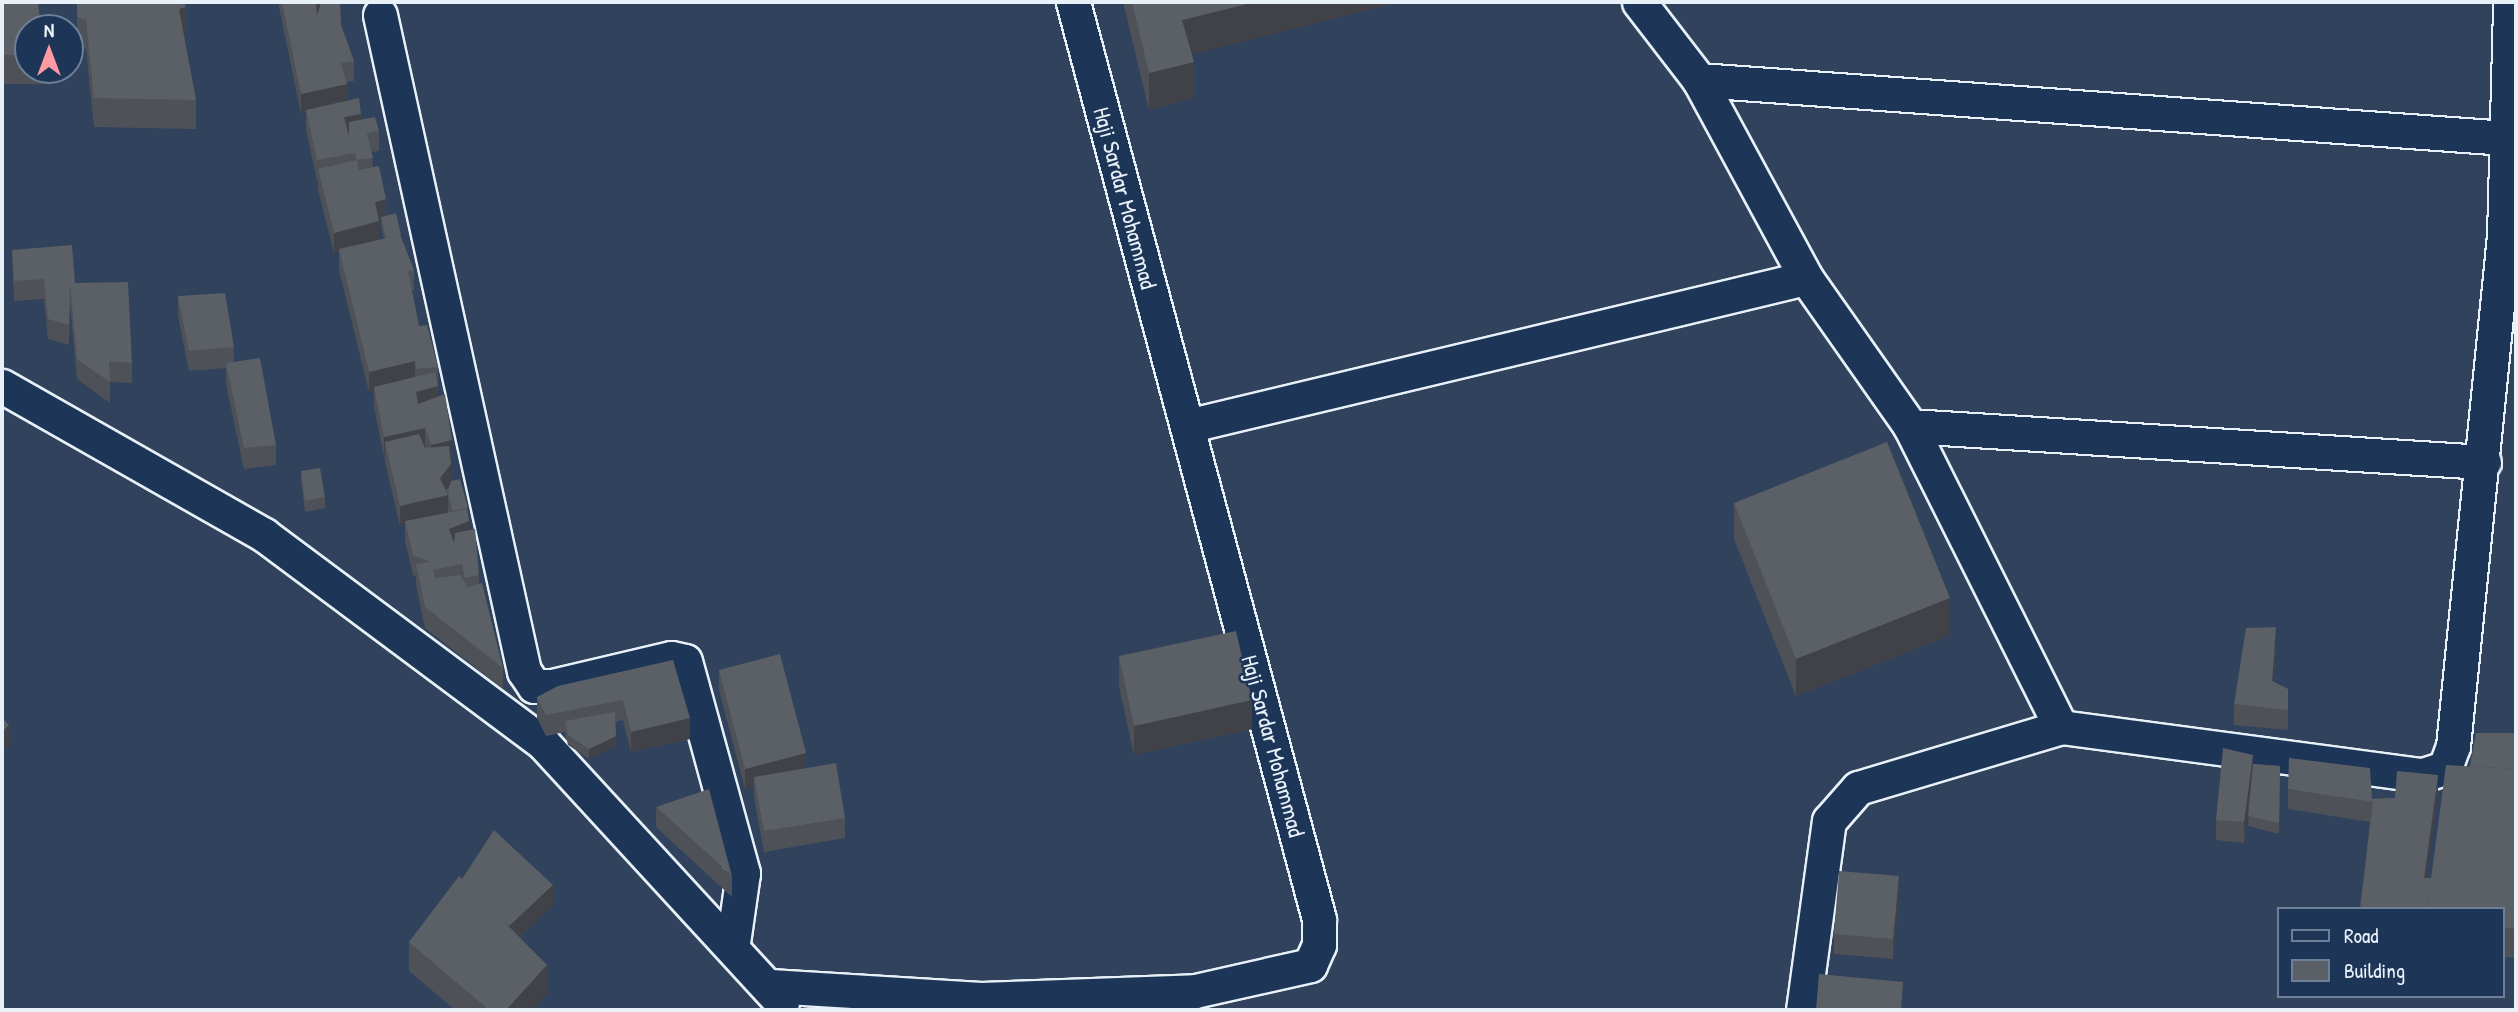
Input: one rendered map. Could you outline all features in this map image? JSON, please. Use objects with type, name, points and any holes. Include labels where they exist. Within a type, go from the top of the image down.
[{"type":"street","name":"Haji Sardar Mohammad","points":[[779,998],[981,999],[1168,992],[1310,965],[1320,919],[1073,2]]},
{"type":"street","points":[[1639,2],[1699,80],[1806,278],[1910,426],[2061,727]]},
{"type":"street","points":[[1803,1010],[1829,821],[1858,788],[2061,727],[2423,775],[2445,768],[2453,746],[2484,462],[2507,138],[2510,2]]},
{"type":"street","points":[[380,15],[524,671],[534,685],[552,686],[671,658],[685,661],[743,873],[733,942]]},
{"type":"street","points":[[1699,80],[2507,138]]},
{"type":"street","points":[[1186,426],[1806,278]]},
{"type":"street","points":[[2,386],[264,535],[532,735],[733,942],[779,998]]},
{"type":"street","points":[[1910,426],[2484,462]]},
{"type":"building","points":[[2,2],[38,2],[39,14],[14,14],[14,55],[2,55]]},
{"type":"building","points":[[77,2],[184,2],[186,7],[179,9],[196,100],[94,98],[86,20],[84,14],[77,14]]},
{"type":"building","points":[[282,2],[316,2],[317,17],[321,2],[340,2],[341,25],[354,61],[341,63],[347,84],[301,94]]},
{"type":"building","points":[[1132,2],[1255,2],[1182,20],[1194,62],[1149,73]]},
{"type":"building","points":[[359,98],[361,114],[344,117],[349,137],[349,122],[375,117],[379,131],[367,133],[373,158],[357,160],[355,153],[317,160],[306,110]]},
{"type":"building","points":[[357,160],[359,170],[379,166],[386,199],[375,202],[379,221],[334,233],[318,169]]},
{"type":"building","points":[[396,213],[401,235],[386,238],[381,217]]},
{"type":"building","points":[[400,235],[414,270],[408,271],[419,326],[427,325],[438,367],[416,369],[415,361],[369,372],[339,249]]},
{"type":"building","points":[[72,245],[75,283],[128,282],[132,363],[109,361],[110,382],[77,359],[70,283],[69,325],[48,319],[44,279],[14,281],[12,250]]},
{"type":"building","points":[[225,293],[234,347],[189,351],[178,296]]},
{"type":"building","points":[[260,358],[276,445],[244,448],[226,363]]},
{"type":"building","points":[[435,372],[438,386],[416,392],[418,404],[445,394],[452,440],[431,445],[425,428],[384,437],[374,387]]},
{"type":"building","points":[[419,434],[425,448],[449,446],[451,464],[440,478],[448,495],[400,506],[385,442]]},
{"type":"building","points":[[1887,442],[1950,598],[1796,659],[1734,503]]},
{"type":"building","points":[[320,468],[325,497],[305,501],[301,471]]},
{"type":"building","points":[[460,479],[468,508],[452,511],[448,492],[451,481]]},
{"type":"building","points":[[467,509],[469,521],[449,529],[454,543],[455,533],[475,529],[479,575],[465,578],[462,564],[433,570],[435,578],[460,575],[468,587],[482,583],[503,668],[425,607],[416,564],[430,562],[413,555],[405,521]]},
{"type":"building","points":[[2276,627],[2272,681],[2288,689],[2288,710],[2234,704],[2246,628]]},
{"type":"building","points":[[1236,631],[1252,700],[1134,726],[1119,656]]},
{"type":"building","points":[[780,654],[806,753],[745,769],[719,670]]},
{"type":"building","points":[[673,660],[690,718],[631,732],[623,700],[546,715],[537,697],[558,686]]},
{"type":"building","points":[[615,712],[616,736],[589,749],[568,735],[565,721]]},
{"type":"building","points":[[2,718],[9,725],[2,732]]},
{"type":"building","points":[[2476,733],[2516,733],[2516,769],[2470,766]]},
{"type":"building","points":[[2223,748],[2253,755],[2244,822],[2216,820]]},
{"type":"building","points":[[2289,758],[2370,768],[2372,799],[2395,798],[2397,771],[2438,775],[2424,878],[2431,878],[2427,907],[2360,907],[2373,802],[2288,789]]},
{"type":"building","points":[[836,763],[845,818],[764,831],[754,777]]},
{"type":"building","points":[[2253,764],[2280,766],[2279,823],[2248,816]]},
{"type":"building","points":[[2446,765],[2516,769],[2516,929],[2504,927],[2504,907],[2427,907]]},
{"type":"building","points":[[709,789],[732,876],[656,807]]},
{"type":"building","points":[[494,830],[553,885],[509,926],[462,879]]},
{"type":"building","points":[[1839,871],[1899,876],[1893,939],[1834,934]]},
{"type":"building","points":[[459,876],[547,965],[506,1010],[489,1010],[409,942]]},
{"type":"building","points":[[1819,974],[1903,982],[1901,1010],[1816,1010]]}]
